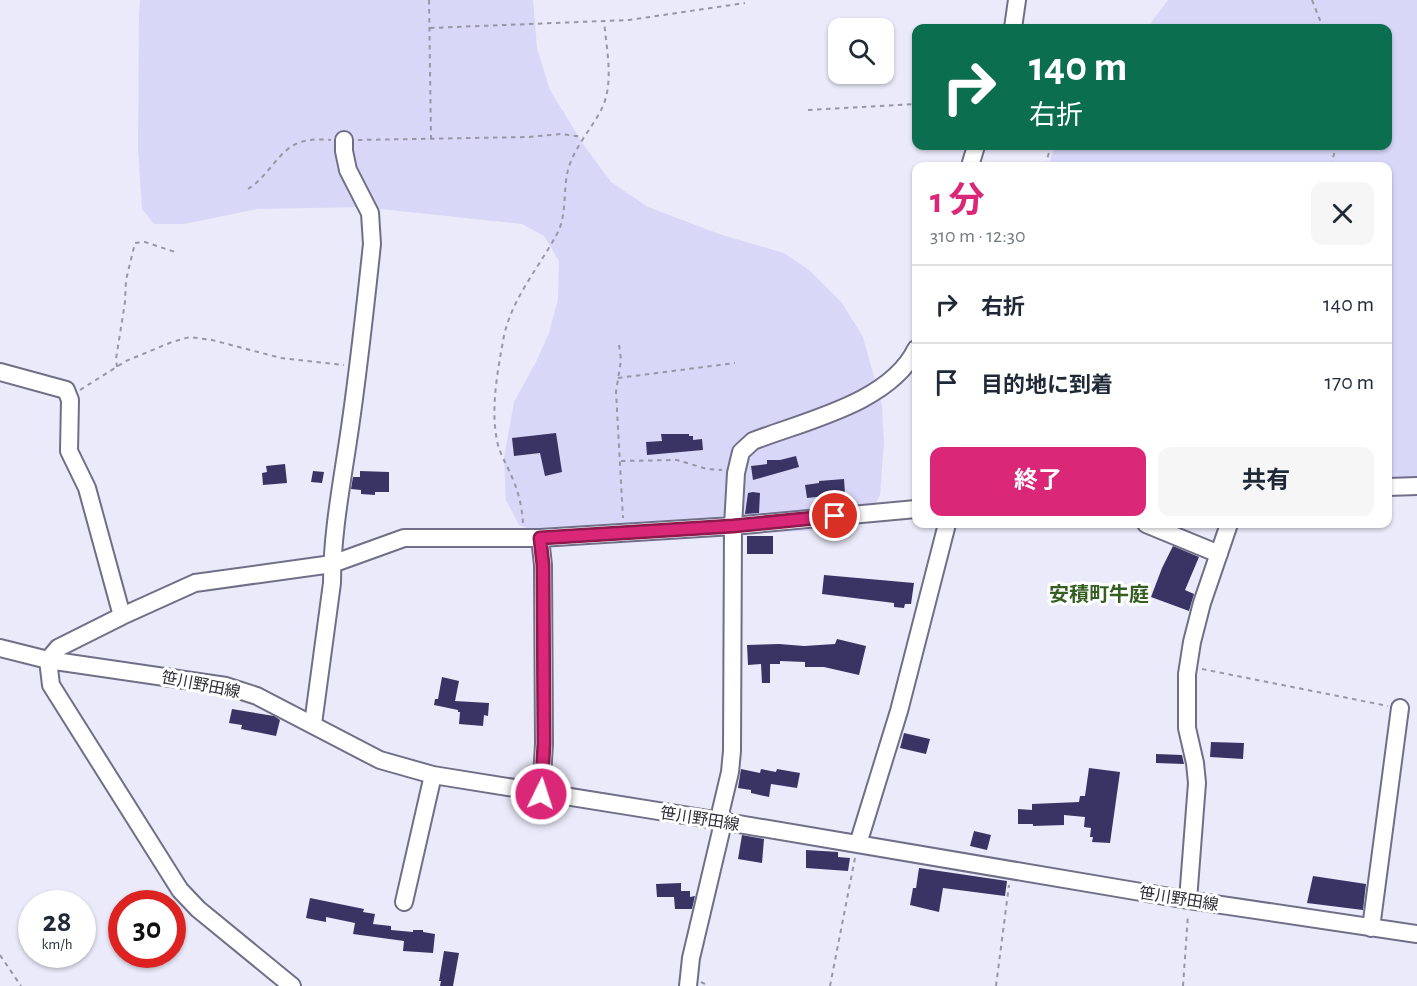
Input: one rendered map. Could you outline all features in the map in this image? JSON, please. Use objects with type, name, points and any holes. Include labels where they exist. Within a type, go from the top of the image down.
[{"type":"street","points":[[1014,24],[1017,0]]},
{"type":"street","points":[[313,724],[332,583],[340,481],[348,441],[372,244],[368,209],[348,170],[344,140]]},
{"type":"street","points":[[688,986],[691,958],[722,827],[721,810],[730,772],[733,526],[740,455],[748,444],[844,409],[863,399],[900,371],[912,358]]},
{"type":"street","points":[[0,372],[66,390],[69,393],[69,451],[87,488],[122,616]]},
{"type":"street","points":[[1392,487],[1417,486]]},
{"type":"street","points":[[292,986],[198,909],[180,890],[51,684],[48,660],[58,648],[195,583],[332,564],[404,538],[532,538],[624,533],[733,526],[912,509]]},
{"type":"street","points":[[858,844],[899,711],[946,528]]},
{"type":"street","points":[[1156,528],[1220,554]]},
{"type":"street","points":[[1188,900],[1197,783],[1187,728],[1186,699],[1190,655],[1203,603],[1228,528]]},
{"type":"street","points":[[532,538],[543,565],[544,744],[541,794]]},
{"type":"street","name":"笹川野田線","points":[[0,648],[48,660],[226,686],[257,696],[380,760],[433,776],[721,821],[1188,900],[1417,934]]},
{"type":"street","points":[[1371,928],[1400,708]]},
{"type":"street","points":[[404,902],[433,776]]},
{"type":"path","points":[[429,0],[431,138]]},
{"type":"path","points":[[1312,0],[1321,24]]},
{"type":"path","points":[[430,28],[628,20],[745,3]]},
{"type":"path","points":[[532,538],[495,430],[497,378],[503,340],[511,313],[558,231],[562,217],[567,173],[583,137],[602,108],[608,89],[604,20]]},
{"type":"path","points":[[808,110],[912,104]]},
{"type":"path","points":[[248,189],[258,183],[295,144],[311,140],[561,134],[583,137]]},
{"type":"path","points":[[117,367],[116,359],[126,280],[135,243],[144,242],[175,252]]},
{"type":"path","points":[[69,393],[85,388],[117,367],[172,342],[190,337],[212,340],[281,358],[357,367]]},
{"type":"path","points":[[619,345],[621,360],[616,392],[624,533]]},
{"type":"path","points":[[618,378],[735,363]]},
{"type":"path","points":[[621,461],[677,460],[707,469],[737,471]]},
{"type":"path","points":[[1190,655],[1196,667],[1400,708]]},
{"type":"path","points":[[830,986],[858,844]]},
{"type":"path","points":[[996,986],[1011,870]]},
{"type":"path","points":[[1183,986],[1188,900]]},
{"type":"path","points":[[0,955],[21,986]]},
{"type":"shaded area","points":[[140,0],[533,0],[537,48],[550,90],[583,144],[611,182],[648,207],[722,235],[784,253],[809,270],[842,303],[863,337],[882,406],[884,443],[880,495],[870,513],[852,529],[605,540],[551,537],[519,525],[506,500],[504,458],[514,402],[549,333],[558,299],[559,261],[544,236],[522,224],[362,207],[257,209],[184,224],[154,224],[142,209],[138,147]]},
{"type":"shaded area","points":[[1168,0],[1417,0],[1417,492],[1392,495],[1392,162],[1049,162],[1054,150],[1392,150],[1392,24],[1150,24]]},
{"type":"building","points":[[556,433],[562,472],[545,476],[540,453],[514,456],[512,438]]},
{"type":"building","points":[[661,434],[689,434],[693,436],[693,440],[702,439],[703,450],[647,455],[646,442],[662,441]]},
{"type":"building","points":[[796,456],[799,467],[753,480],[751,466],[767,464],[767,460]]},
{"type":"building","points":[[285,464],[287,483],[263,485],[262,473],[267,472],[266,466]]},
{"type":"building","points":[[313,471],[324,472],[322,483],[311,482]]},
{"type":"building","points":[[360,471],[389,472],[389,492],[375,492],[375,495],[361,494],[361,490],[351,489],[353,477],[360,477]]},
{"type":"building","points":[[844,479],[845,494],[807,498],[805,485],[819,483],[819,481]]},
{"type":"building","points":[[748,493],[760,493],[759,513],[745,514]]},
{"type":"building","points":[[747,536],[773,536],[773,554],[747,554]]},
{"type":"building","points":[[1173,546],[1199,557],[1185,590],[1194,594],[1189,611],[1151,597]]},
{"type":"building","points":[[824,575],[914,583],[911,604],[905,604],[904,608],[894,607],[894,603],[822,594]]},
{"type":"building","points":[[837,639],[866,646],[859,675],[824,667],[805,667],[805,662],[780,661],[780,664],[770,664],[770,683],[762,683],[761,664],[748,665],[747,645],[835,644]]},
{"type":"building","points":[[442,677],[459,681],[455,701],[489,703],[488,716],[484,715],[483,726],[459,724],[460,712],[458,710],[434,705],[435,699],[438,699]]},
{"type":"building","points":[[232,709],[274,716],[280,720],[276,736],[241,729],[242,725],[229,723]]},
{"type":"building","points":[[904,733],[930,739],[926,754],[900,748]]},
{"type":"building","points":[[1211,742],[1244,743],[1243,759],[1210,757]]},
{"type":"building","points":[[1156,754],[1182,755],[1184,764],[1156,763]]},
{"type":"building","points":[[1089,768],[1120,772],[1110,843],[1092,842],[1091,828],[1084,827],[1085,817],[1064,815],[1064,825],[1018,824],[1018,809],[1032,810],[1032,804],[1079,802],[1080,796],[1085,796]]},
{"type":"building","points":[[741,769],[760,773],[761,769],[776,772],[777,769],[800,773],[797,788],[771,784],[769,797],[751,793],[751,790],[738,788]]},
{"type":"building","points":[[974,831],[991,835],[987,850],[970,846]]},
{"type":"building","points":[[742,835],[764,839],[762,863],[738,859]]},
{"type":"building","points":[[806,850],[838,852],[838,857],[850,858],[848,871],[806,868]]},
{"type":"building","points":[[919,868],[1007,881],[1005,896],[943,888],[939,912],[910,905],[913,888],[916,888]]},
{"type":"building","points":[[1313,876],[1366,884],[1363,910],[1307,903]]},
{"type":"building","points":[[681,883],[681,891],[690,891],[690,897],[695,896],[692,909],[675,909],[674,897],[657,897],[656,884]]},
{"type":"building","points":[[310,898],[364,909],[363,912],[375,914],[373,924],[391,926],[391,930],[413,932],[413,930],[423,930],[423,932],[435,934],[433,953],[403,951],[404,941],[353,934],[355,923],[326,917],[326,922],[306,918]]},
{"type":"building","points":[[444,951],[459,953],[453,986],[440,986]]},
{"type":"district","name":"安積町牛庭","points":[[1099,594]]},
{"type":"route","points":[[541,794],[544,744],[543,565],[540,538],[733,526],[835,516]]}]
